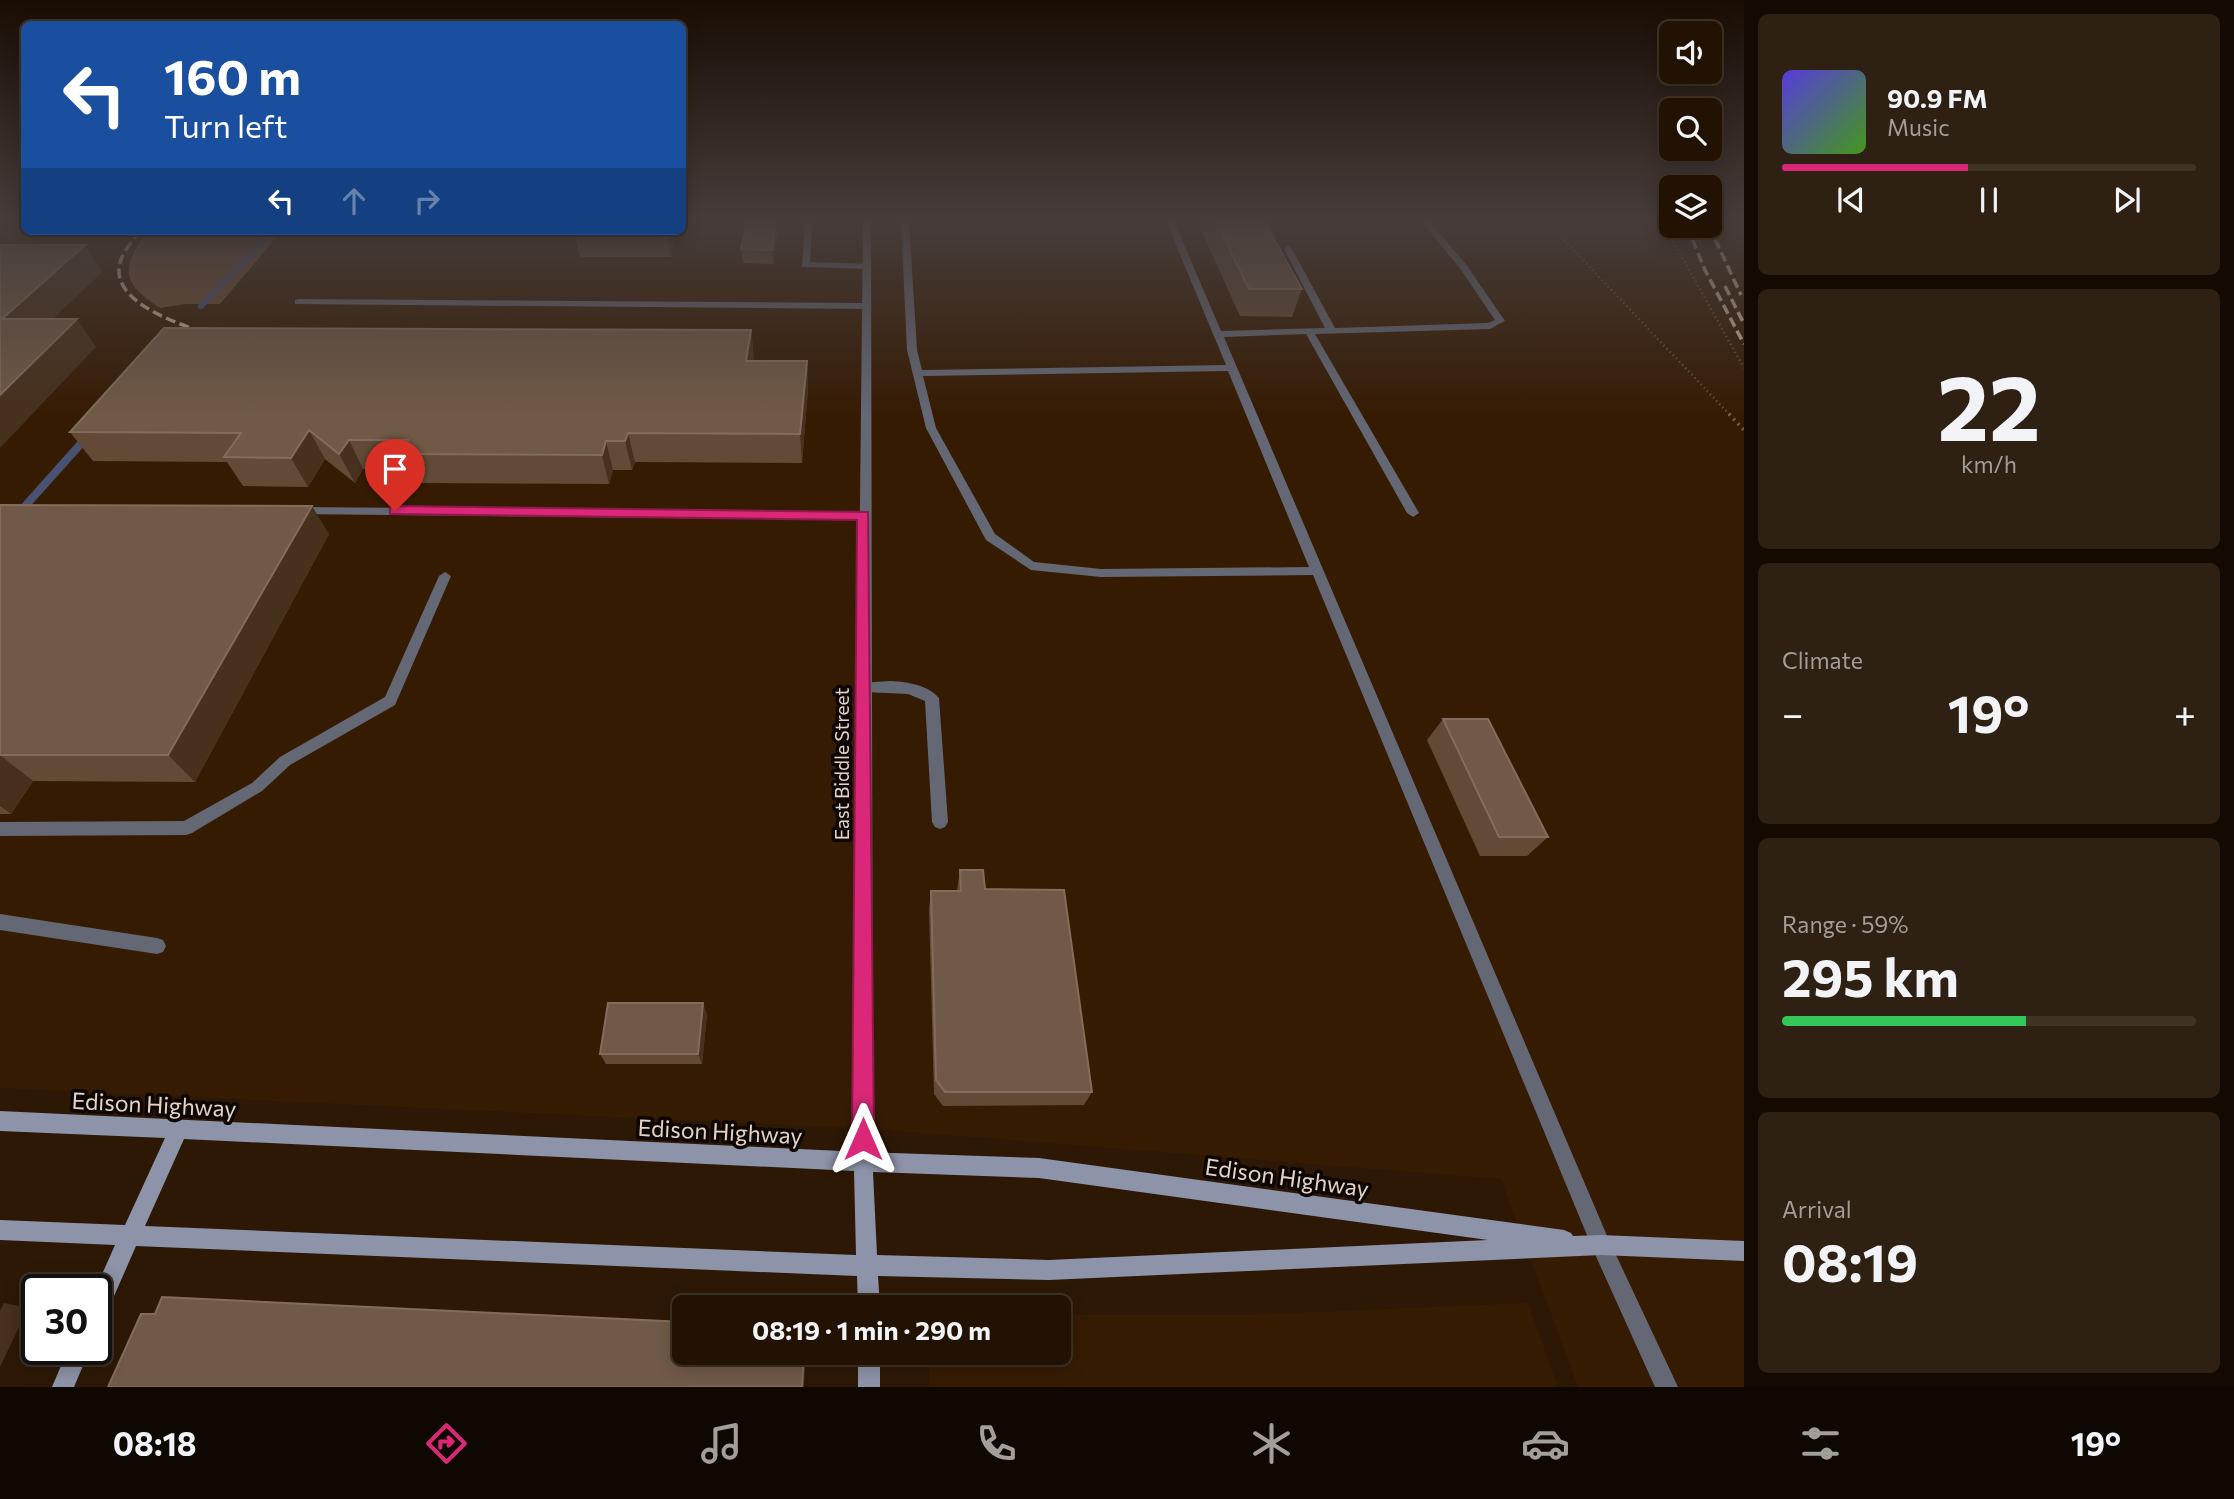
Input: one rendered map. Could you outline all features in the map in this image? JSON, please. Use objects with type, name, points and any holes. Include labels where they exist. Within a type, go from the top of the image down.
[{"type":"main road","name":"Edison Highway","points":[[0,1121],[1039,1168],[1601,1245]]},
{"type":"main road","points":[[112,1274],[179,1129]]},
{"type":"main road","name":"East Biddle Street","points":[[863,1162],[869,1295]]},
{"type":"main road","name":"Edison Highway","points":[[0,1230],[869,1266],[1049,1270],[1601,1245],[1744,1251]]},
{"type":"main road","points":[[63,1387],[72,1365]]},
{"type":"main road","points":[[869,1365],[869,1387]]},
{"type":"street","name":"East Biddle Street","points":[[863,1162],[867,286]]},
{"type":"street","points":[[909,286],[912,350],[931,428],[990,537],[1031,566],[1101,573],[1318,571]]},
{"type":"street","points":[[1198,286],[1601,1245],[1667,1387]]},
{"type":"street","points":[[1307,286],[1332,332]]},
{"type":"street","points":[[1219,334],[1490,326],[1500,321],[1476,286]]},
{"type":"street","points":[[298,302],[866,306]]},
{"type":"street","points":[[1309,332],[1413,513]]},
{"type":"street","points":[[917,373],[1233,368]]},
{"type":"street","points":[[279,511],[502,510],[864,516]]},
{"type":"street","points":[[0,829],[186,828],[257,788],[285,761],[390,701],[445,576]]},
{"type":"street","points":[[864,687],[905,687],[922,691],[932,698],[940,822]]},
{"type":"street","points":[[0,922],[157,946]]},
{"type":"path","points":[[1608,286],[1744,430]]},
{"type":"path","points":[[1698,286],[1744,368]]},
{"type":"shaded area","points":[[0,286],[1744,286],[1744,1387],[1578,1387],[1501,1179],[872,1129],[0,1088]]},
{"type":"shaded area","points":[[134,286],[236,286],[220,304],[186,304],[160,308]]},
{"type":"shaded area","points":[[1528,1303],[1558,1387],[929,1387],[928,1365],[1071,1365],[1071,1315],[1248,1315]]},
{"type":"building","points":[[0,286],[39,286],[2,319],[77,319],[0,395]]},
{"type":"building","points":[[1247,286],[1300,286],[1302,289],[1249,289]]},
{"type":"building","points":[[164,328],[751,330],[746,361],[807,361],[800,434],[628,433],[625,441],[606,441],[602,455],[401,454],[408,440],[349,440],[339,454],[309,430],[291,458],[224,457],[241,433],[70,432]]},
{"type":"building","points":[[0,505],[312,506],[168,755],[0,755]]},
{"type":"building","points":[[1443,719],[1488,719],[1548,837],[1499,837]]},
{"type":"building","points":[[960,870],[983,870],[985,889],[1064,890],[1092,1092],[945,1092],[936,1080],[931,891],[961,891]]},
{"type":"building","points":[[608,1003],[703,1003],[698,1054],[600,1054]]},
{"type":"building","points":[[162,1297],[672,1321],[672,1365],[803,1365],[802,1387],[108,1387],[141,1314],[155,1314]]},
{"type":"waterway","points":[[201,306],[221,286]]},
{"type":"waterway","points":[[18,514],[86,438]]},
{"type":"railway","points":[[123,286],[139,303],[167,319],[207,334]]},
{"type":"railway","points":[[1713,286],[1744,344]]},
{"type":"railway","points":[[1725,286],[1744,324]]},
{"type":"railway","points":[[1737,286],[1741,295]]},
{"type":"route","points":[[395,511],[502,510],[864,516],[863,1139]]}]
